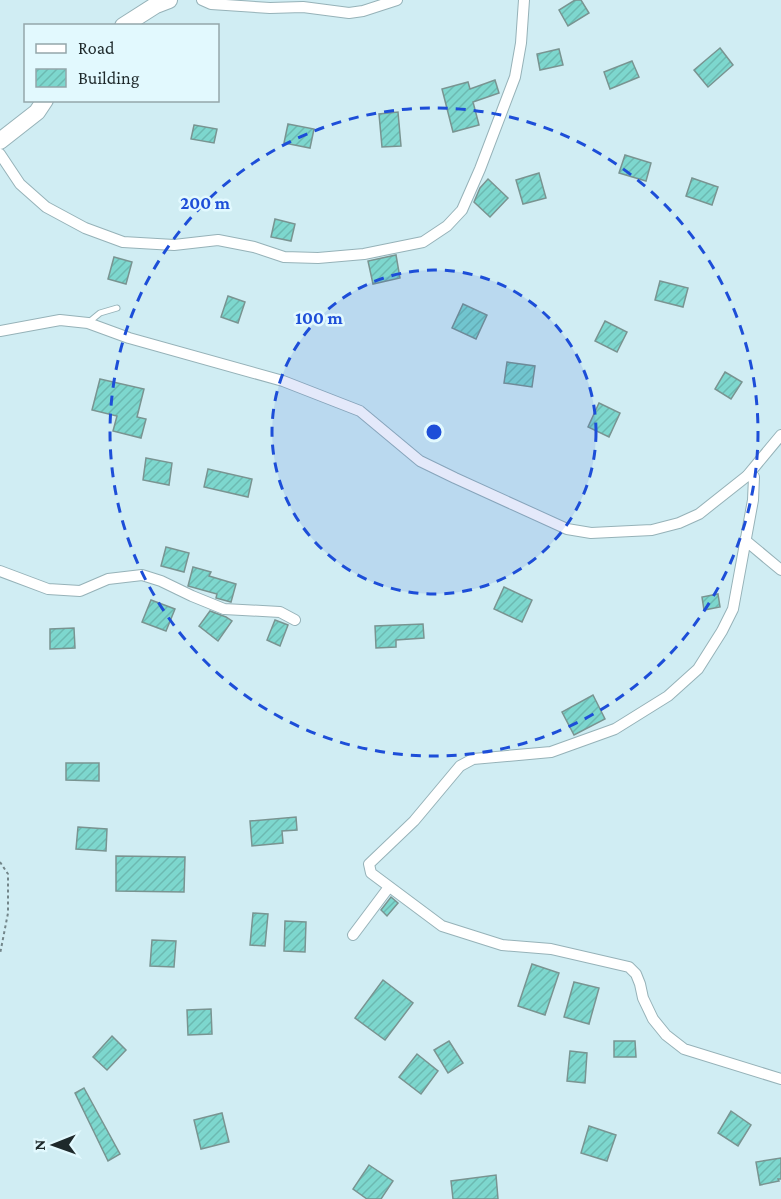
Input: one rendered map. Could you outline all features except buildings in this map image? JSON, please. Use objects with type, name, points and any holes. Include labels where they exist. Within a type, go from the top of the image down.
[{"type":"main road","points":[[126,24],[156,5],[169,0]]},
{"type":"main road","points":[[0,141],[37,112],[44,102]]},
{"type":"street","points":[[202,0],[219,5],[303,7],[349,13],[372,9],[397,0]]},
{"type":"street","points":[[0,154],[20,184],[46,207],[84,228],[123,242],[174,245],[218,240],[254,247],[284,257],[318,258],[364,254],[423,242],[447,226],[462,210],[480,169],[515,77],[521,43],[524,0]]},
{"type":"street","points":[[0,331],[60,320],[88,323],[129,338],[283,381],[360,411],[420,461],[567,528],[591,533],[652,530],[679,523],[699,514],[747,476],[781,435]]},
{"type":"street","points":[[747,476],[754,477],[755,484],[733,609],[698,669],[668,696],[615,729],[551,752],[472,759],[460,766],[414,821],[369,864],[371,873],[442,926],[502,945],[551,949],[629,967],[636,974],[643,998],[653,1019],[666,1035],[684,1049],[781,1079]]},
{"type":"street","points":[[745,540],[781,570]]},
{"type":"street","points":[[0,571],[48,589],[80,591],[108,579],[142,575],[161,580],[224,609],[280,612],[295,620]]},
{"type":"street","points":[[353,935],[389,887]]},
{"type":"lane","points":[[88,323],[100,313],[117,308]]},
{"type":"path","points":[[0,861],[8,874],[8,913],[0,954]]}]
